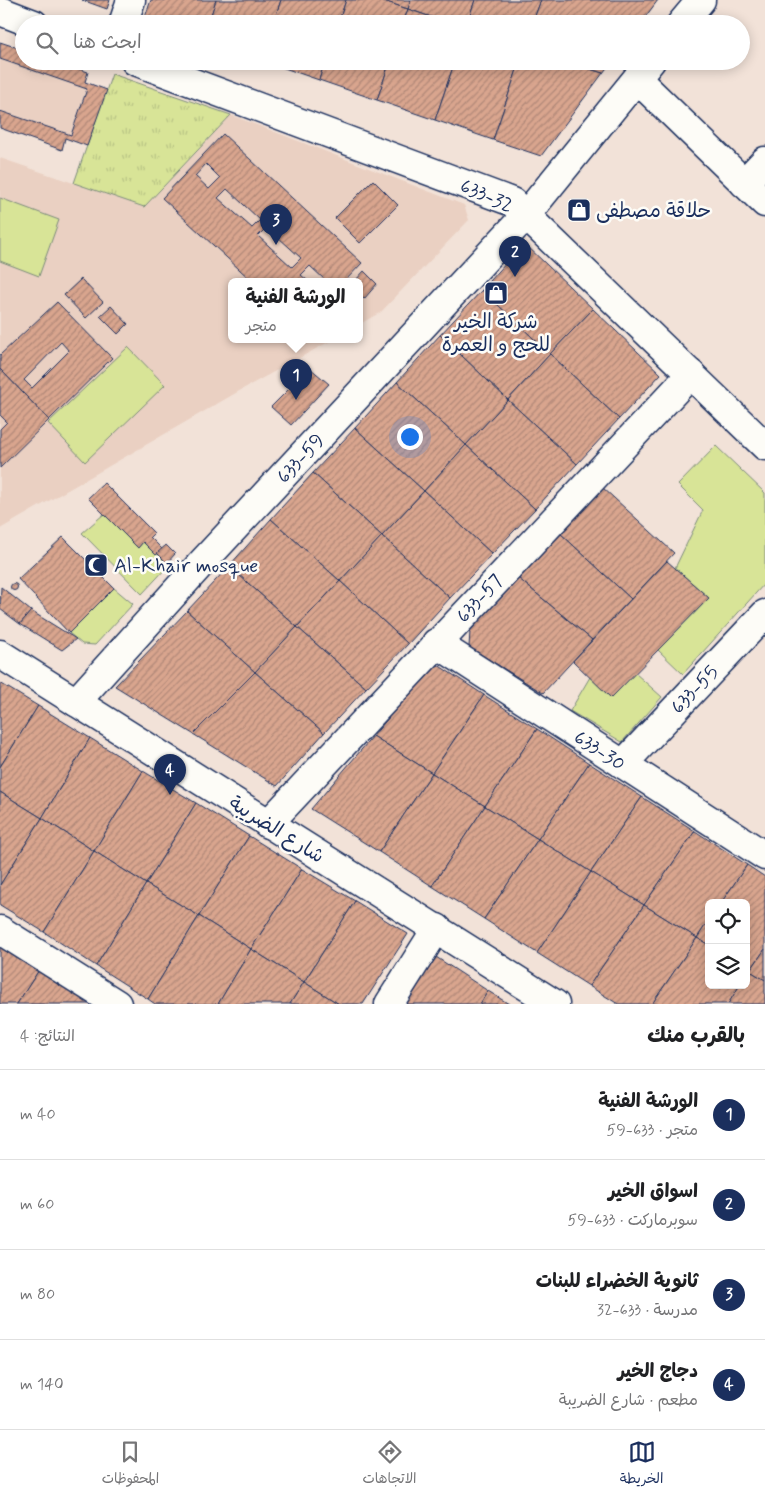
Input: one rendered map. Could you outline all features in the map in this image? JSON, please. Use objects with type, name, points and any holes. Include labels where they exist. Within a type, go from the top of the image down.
[{"type":"street","points":[[126,15],[131,0]]},
{"type":"street","points":[[688,15],[701,0]]},
{"type":"street","points":[[0,11],[15,17]]},
{"type":"street","name":"633-32","points":[[159,70],[512,202],[765,446]]},
{"type":"street","points":[[644,70],[744,183],[765,203]]},
{"type":"street","name":"633-59","points":[[76,702],[198,567],[526,215],[644,70]]},
{"type":"street","points":[[744,183],[765,161]]},
{"type":"street","name":"633-57","points":[[268,824],[691,374]]},
{"type":"street","name":"633-55","points":[[622,764],[765,614]]},
{"type":"street","name":"633-30","points":[[436,644],[765,856]]},
{"type":"street","name":"شارع الضريبة","points":[[0,654],[555,1004]]},
{"type":"street","points":[[389,1004],[437,928]]},
{"type":"street","points":[[0,930],[117,1004]]},
{"type":"shaded area","points":[[0,42],[15,47],[15,70],[82,70],[88,72],[85,82],[107,90],[87,146],[66,138],[62,150],[0,128]]},
{"type":"shaded area","points":[[231,115],[464,205],[469,220],[381,312],[363,322],[363,278],[228,278],[228,343],[327,343],[248,386],[0,529],[0,158],[144,207]]},
{"type":"green space","points":[[112,74],[231,115],[144,207],[74,183]]},
{"type":"green space","points":[[0,198],[59,220],[39,276],[0,261]]},
{"type":"green space","points":[[128,347],[165,385],[85,462],[48,423]]},
{"type":"green space","points":[[716,446],[765,493],[765,583],[683,674],[658,650],[709,598],[675,568],[703,510],[678,485]]},
{"type":"green space","points":[[104,514],[138,548],[143,542],[169,565],[142,594],[82,533]]},
{"type":"green space","points":[[114,588],[133,604],[95,645],[82,644],[69,633]]},
{"type":"green space","points":[[635,673],[662,697],[622,742],[570,711],[590,677]]},
{"type":"building","points":[[82,0],[110,0],[107,9]]},
{"type":"building","points":[[151,0],[216,0],[211,15],[146,15]]},
{"type":"building","points":[[216,0],[281,0],[276,15],[211,15]]},
{"type":"building","points":[[281,0],[346,0],[341,15],[276,15]]},
{"type":"building","points":[[346,0],[381,0],[408,9],[406,15],[341,15]]},
{"type":"building","points":[[381,0],[411,0],[408,9]]},
{"type":"building","points":[[411,0],[475,0],[470,15],[425,15],[408,9]]},
{"type":"building","points":[[475,0],[541,0],[535,15],[470,15]]},
{"type":"building","points":[[541,0],[658,0],[647,15],[535,15]]},
{"type":"building","points":[[408,9],[425,15],[406,15]]},
{"type":"building","points":[[0,42],[15,47],[15,64],[0,59]]},
{"type":"building","points":[[32,70],[82,70],[88,72],[85,82],[107,90],[87,146],[65,138],[62,150],[0,128],[0,111],[71,135],[87,89]]},
{"type":"building","points":[[290,70],[322,70],[319,80]]},
{"type":"building","points":[[322,70],[387,70],[377,100],[319,80]]},
{"type":"building","points":[[387,70],[452,70],[435,120],[377,100]]},
{"type":"building","points":[[452,70],[517,70],[493,140],[435,120]]},
{"type":"building","points":[[517,70],[593,70],[603,73],[541,156],[493,140]]},
{"type":"building","points":[[593,70],[605,70],[603,73]]},
{"type":"building","points":[[223,134],[362,263],[348,278],[323,278],[310,266],[301,275],[304,278],[249,278],[162,198]],"holes":[[[206,164],[220,178],[209,189],[195,176]],[[227,189],[260,220],[252,228],[218,198]],[[267,227],[301,258],[292,267],[258,236]]]},
{"type":"building","points":[[373,180],[398,205],[360,243],[335,218]]},
{"type":"building","points":[[524,243],[593,309],[550,354],[482,290]]},
{"type":"building","points":[[364,271],[377,284],[364,299],[363,278],[358,278]]},
{"type":"building","points":[[81,279],[103,302],[86,318],[64,295]]},
{"type":"building","points":[[482,290],[550,354],[508,400],[440,335]]},
{"type":"building","points":[[57,302],[112,358],[49,420],[0,369],[0,355]],"holes":[[[61,342],[69,351],[32,388],[24,380]]]},
{"type":"building","points":[[111,306],[128,324],[118,334],[100,316]]},
{"type":"building","points":[[593,309],[661,374],[619,419],[550,354]]},
{"type":"building","points":[[440,335],[508,400],[466,445],[397,382]]},
{"type":"building","points":[[550,354],[619,419],[577,464],[508,400]]},
{"type":"building","points":[[310,368],[329,384],[291,425],[271,407]]},
{"type":"building","points":[[0,369],[49,420],[0,468],[0,429],[7,422],[0,415]]},
{"type":"building","points":[[397,382],[466,445],[424,491],[355,428]]},
{"type":"building","points":[[508,400],[577,464],[535,509],[466,445]]},
{"type":"building","points":[[355,428],[424,491],[382,536],[313,473]]},
{"type":"building","points":[[466,445],[535,509],[492,554],[424,491]]},
{"type":"building","points":[[313,473],[382,536],[340,581],[271,519]]},
{"type":"building","points":[[104,483],[154,533],[150,537],[162,549],[156,555],[143,542],[138,548],[88,498]]},
{"type":"building","points":[[602,487],[674,553],[631,599],[560,533]]},
{"type":"building","points":[[424,491],[492,554],[450,598],[382,536]]},
{"type":"building","points":[[271,519],[340,581],[297,627],[229,566]]},
{"type":"building","points":[[560,533],[631,599],[592,640],[518,578]]},
{"type":"building","points":[[382,536],[450,598],[408,644],[340,581]]},
{"type":"building","points":[[63,537],[114,588],[69,633],[18,579]]},
{"type":"building","points":[[166,545],[175,554],[167,563],[157,553]]},
{"type":"building","points":[[667,561],[709,598],[611,698],[573,661]]},
{"type":"building","points":[[229,566],[297,627],[255,672],[187,611]]},
{"type":"building","points":[[518,578],[592,640],[543,693],[469,647],[470,631]]},
{"type":"building","points":[[340,581],[408,644],[366,688],[297,627]]},
{"type":"building","points":[[14,584],[17,587],[14,590],[11,587]]},
{"type":"building","points":[[1,587],[31,611],[20,624],[0,609]]},
{"type":"building","points":[[31,611],[76,639],[62,650],[20,624]]},
{"type":"building","points":[[187,611],[255,672],[193,734],[115,686]]},
{"type":"building","points":[[297,627],[366,688],[324,733],[255,672]]},
{"type":"building","points":[[435,663],[484,695],[432,773],[373,736]]},
{"type":"building","points":[[255,672],[324,733],[277,786],[193,734]]},
{"type":"building","points":[[0,683],[38,706],[0,767]]},
{"type":"building","points":[[484,695],[537,729],[485,806],[432,773]]},
{"type":"building","points":[[38,706],[90,738],[42,818],[0,792],[0,767]]},
{"type":"building","points":[[537,729],[589,763],[538,839],[485,806]]},
{"type":"building","points":[[373,736],[432,773],[379,852],[311,809]]},
{"type":"building","points":[[90,738],[143,771],[94,851],[42,818]]},
{"type":"building","points":[[589,763],[642,797],[591,872],[538,839]]},
{"type":"building","points":[[143,771],[196,803],[146,884],[94,851]]},
{"type":"building","points":[[432,773],[485,806],[432,886],[379,852]]},
{"type":"building","points":[[0,792],[42,818],[0,885]]},
{"type":"building","points":[[642,797],[695,831],[644,905],[591,872]]},
{"type":"building","points":[[196,803],[249,836],[199,916],[146,884]]},
{"type":"building","points":[[485,806],[538,839],[484,919],[432,886]]},
{"type":"building","points":[[42,818],[94,851],[44,932],[0,905],[0,885]]},
{"type":"building","points":[[695,831],[747,865],[724,899],[705,899],[705,926],[697,938],[644,905]]},
{"type":"building","points":[[249,836],[302,869],[251,949],[199,916]]},
{"type":"building","points":[[538,839],[591,872],[537,953],[484,919]]},
{"type":"building","points":[[94,851],[146,884],[96,966],[44,932]]},
{"type":"building","points":[[747,865],[765,877],[765,949],[750,971],[750,899],[724,899]]},
{"type":"building","points":[[302,869],[355,901],[304,982],[251,949]]},
{"type":"building","points":[[591,872],[644,905],[589,986],[537,953]]},
{"type":"building","points":[[146,884],[199,916],[148,999],[96,966]]},
{"type":"building","points":[[355,901],[408,934],[363,1004],[339,1004],[304,982]]},
{"type":"building","points":[[644,905],[697,938],[652,1004],[618,1004],[589,986]]},
{"type":"building","points":[[199,916],[251,949],[218,1004],[155,1004],[148,999]]},
{"type":"building","points":[[705,926],[705,943],[697,938]]},
{"type":"building","points":[[697,938],[705,943],[705,989],[737,989],[728,1004],[652,1004]]},
{"type":"building","points":[[0,945],[39,970],[17,1004],[0,1004]]},
{"type":"building","points":[[251,949],[304,982],[290,1004],[218,1004]]},
{"type":"building","points":[[765,949],[765,980],[750,971]]},
{"type":"building","points":[[436,957],[488,991],[480,1004],[406,1004]]},
{"type":"building","points":[[39,970],[92,1004],[17,1004]]},
{"type":"building","points":[[750,971],[765,980],[765,1004],[728,1004],[737,989],[750,989]]},
{"type":"building","points":[[304,982],[339,1004],[290,1004]]},
{"type":"building","points":[[488,991],[509,1004],[480,1004]]},
{"type":"place","name":"حلاقة مصطفى","points":[[579,210]]},
{"type":"place","name":"ثانوية الخضراء للبنات","points":[[276,245]]},
{"type":"place","name":"اسواق الخير","points":[[515,277]]},
{"type":"place","name":"شركة الخير للحج و العمرة","points":[[496,293]]},
{"type":"place","name":"الورشة الفنية","points":[[296,400]]},
{"type":"place","name":"Al-Khair mosque","points":[[96,565]]},
{"type":"place","name":"دجاج الخير","points":[[170,795]]}]
